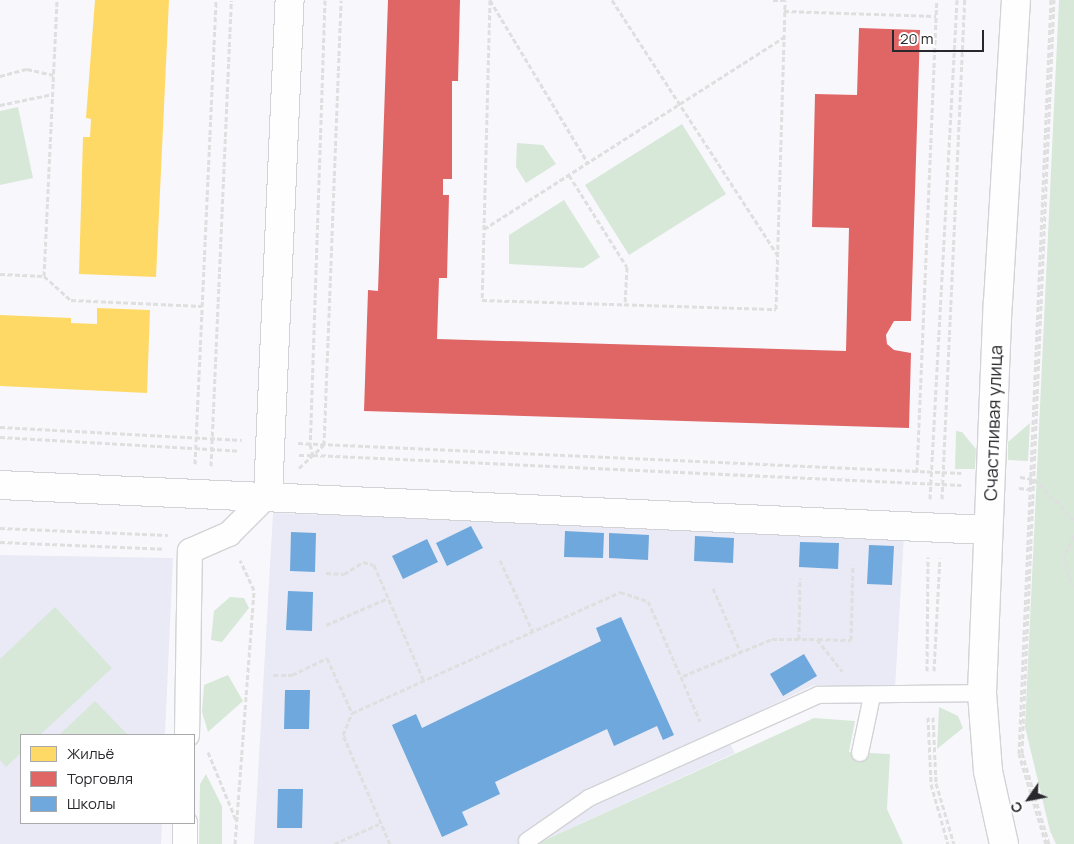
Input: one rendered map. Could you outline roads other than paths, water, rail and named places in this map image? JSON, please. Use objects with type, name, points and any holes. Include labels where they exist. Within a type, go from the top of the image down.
[{"type":"street","points":[[196,741],[191,543],[229,534],[268,496],[290,0]]},
{"type":"street","name":"Счастливая улица","points":[[1004,844],[988,771],[982,693],[988,530],[1016,0]]},
{"type":"street","points":[[0,485],[988,530]]},
{"type":"street","points":[[185,824],[185,844]]},
{"type":"lane","points":[[527,841],[589,798],[818,695],[872,696],[982,693]]},
{"type":"lane","points":[[860,753],[872,696]]}]
